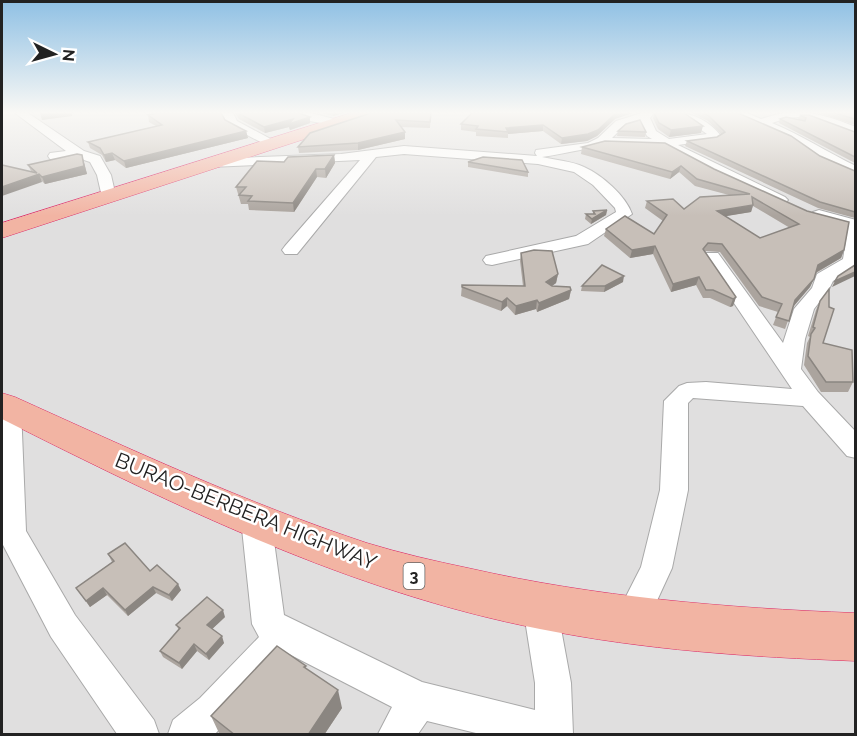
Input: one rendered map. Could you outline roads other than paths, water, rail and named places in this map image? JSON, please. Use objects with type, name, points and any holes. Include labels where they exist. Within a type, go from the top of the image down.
[{"type":"highway","points":[[2,231],[263,147]]},
{"type":"highway","points":[[2,219],[81,205]]},
{"type":"highway","name":"BURAO-BERBERA HIGHWAY","points":[[5,406],[134,468],[365,562],[540,607],[749,633],[855,637]]},
{"type":"street","points":[[69,147],[79,154]]},
{"type":"street","points":[[508,158],[584,147]]},
{"type":"street","points":[[675,147],[718,171],[798,208],[855,226],[852,262],[824,279],[824,286],[805,308],[793,348],[790,369]]},
{"type":"street","points":[[811,147],[855,171]]},
{"type":"street","points":[[211,163],[370,155],[404,150],[554,162],[579,169],[598,182],[622,207],[624,214],[582,240],[492,260]]},
{"type":"street","points":[[55,156],[79,154],[89,156],[101,166],[109,197]]},
{"type":"street","points":[[291,250],[370,155]]},
{"type":"street","points":[[712,257],[810,398],[855,449]]},
{"type":"street","points":[[631,620],[656,568],[674,490],[676,401],[687,391],[706,390],[756,396],[810,398]]},
{"type":"street","points":[[5,406],[11,532],[63,626],[140,735]]},
{"type":"street","points":[[256,519],[269,624],[418,700],[554,735],[553,683],[540,607]]},
{"type":"street","points":[[187,735],[213,711],[285,634]]},
{"type":"street","points":[[397,735],[418,700]]}]
